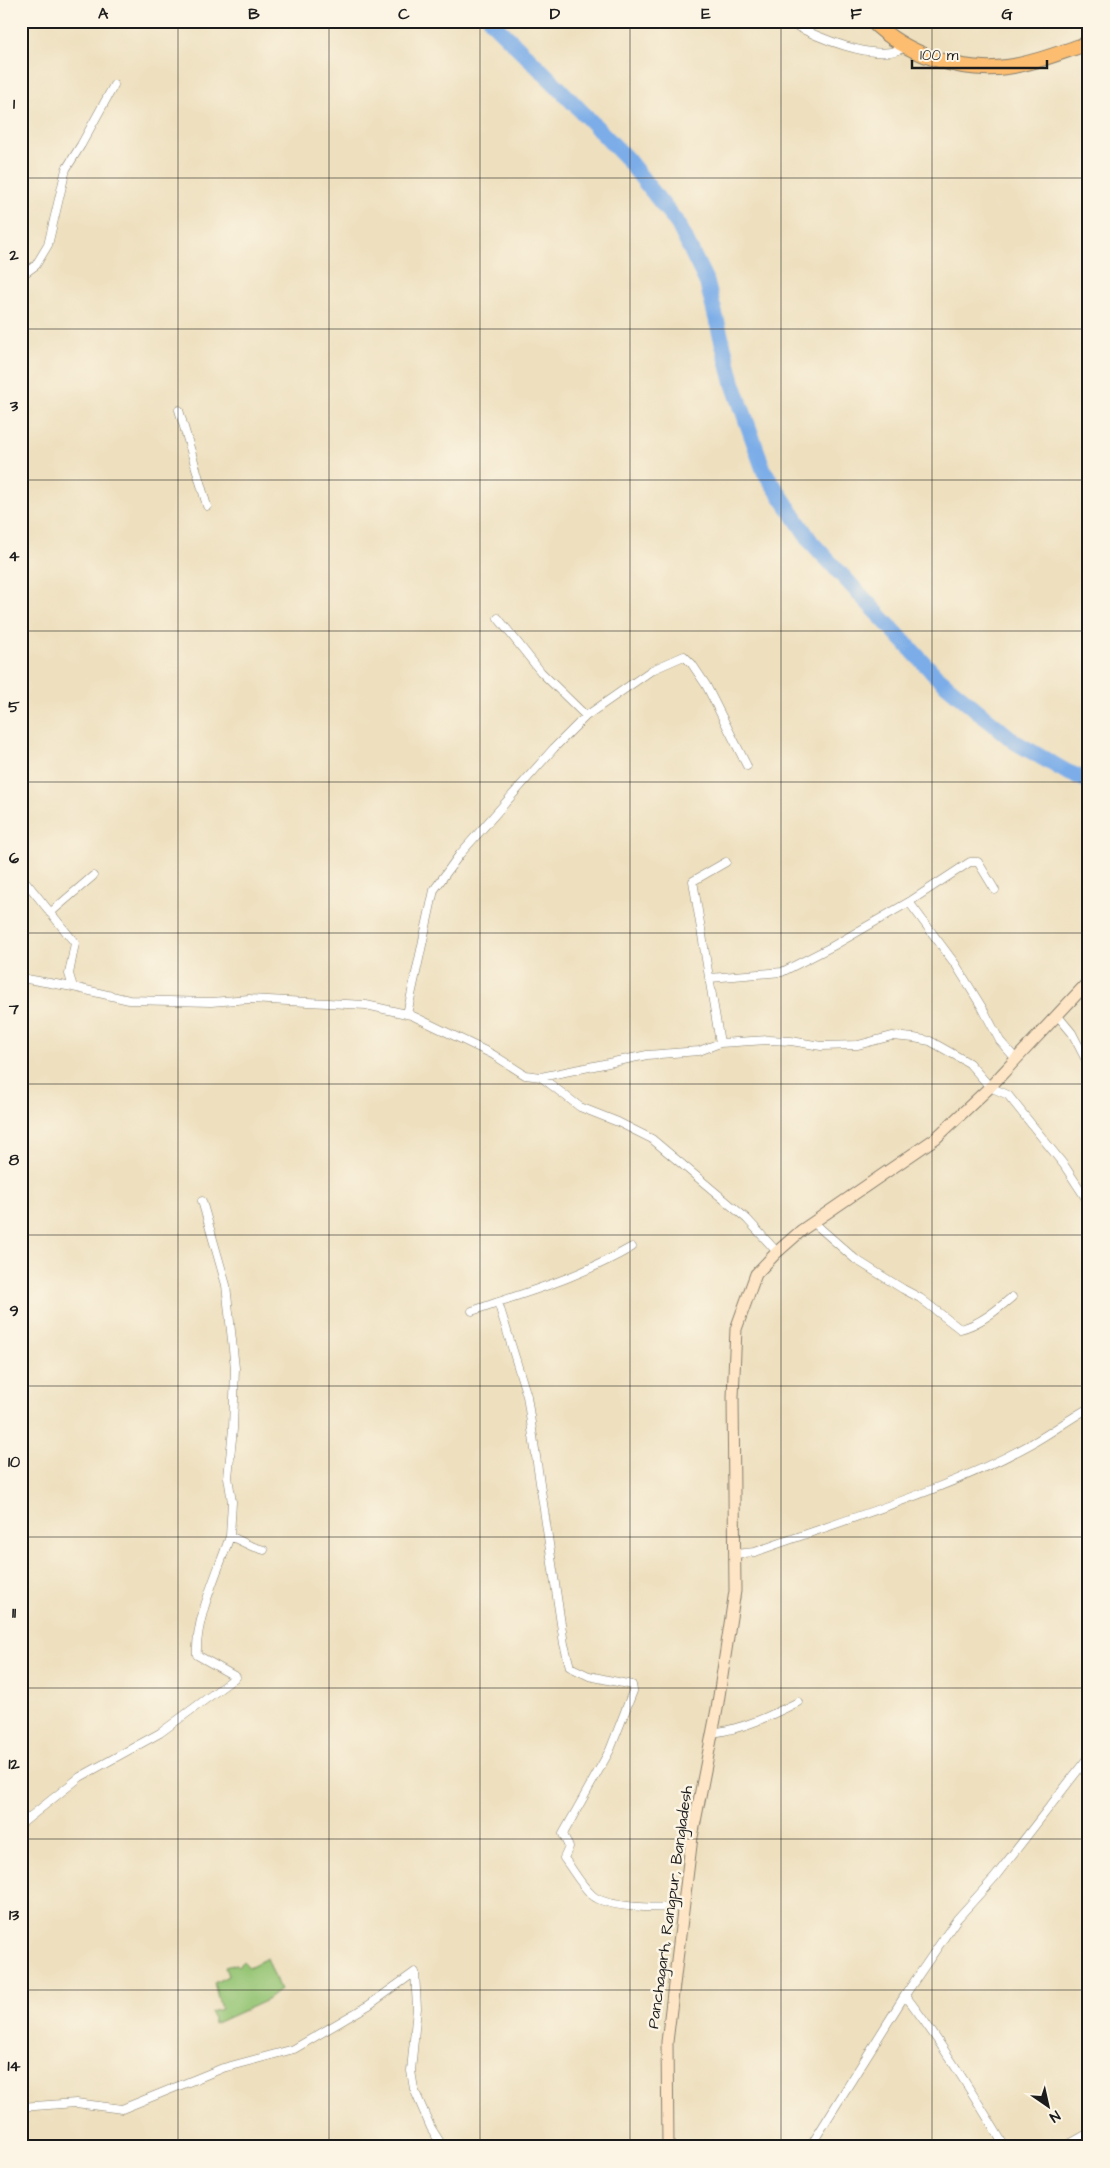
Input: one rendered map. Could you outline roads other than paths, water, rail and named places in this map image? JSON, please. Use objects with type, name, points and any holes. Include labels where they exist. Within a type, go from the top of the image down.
[{"type":"highway","points":[[872,21],[906,46],[930,57],[955,64],[1004,67],[1036,61],[1089,43]]},
{"type":"street","points":[[787,21],[811,34],[856,49],[881,52],[901,50],[906,46]]},
{"type":"street","points":[[21,276],[36,264],[48,246],[66,168],[114,85]]},
{"type":"street","points":[[179,410],[207,506]]},
{"type":"street","points":[[498,618],[530,659],[562,695],[586,716]]},
{"type":"street","points":[[407,1014],[434,890],[460,854],[554,748],[586,716],[652,670],[684,656],[692,664],[706,685],[747,766]]},
{"type":"street","points":[[720,1043],[693,881],[726,862]]},
{"type":"street","points":[[710,978],[782,972],[833,946],[908,902],[970,862],[978,862],[996,890]]},
{"type":"street","points":[[21,876],[75,943],[69,974],[73,987]]},
{"type":"street","points":[[50,912],[93,876]]},
{"type":"street","points":[[908,902],[956,965],[1000,1041],[1016,1059]]},
{"type":"street","points":[[21,978],[73,987],[129,1000],[211,1002],[249,999],[305,1000],[366,1005],[407,1014],[492,1054],[525,1074],[541,1077],[647,1055],[699,1051],[720,1043],[791,1040],[821,1046],[858,1044],[892,1036],[930,1041],[969,1063],[990,1087],[1008,1095],[1064,1165],[1089,1203]]},
{"type":"street","name":"Panchagarh, Rangpur, Bangladesh","points":[[668,2147],[667,2042],[683,1907],[692,1837],[736,1591],[732,1397],[736,1329],[756,1274],[777,1252],[813,1222],[936,1138],[990,1087],[1089,981]]},
{"type":"street","points":[[1057,1015],[1072,1033],[1089,1066]]},
{"type":"street","points":[[541,1077],[580,1107],[618,1122],[652,1139],[747,1219],[777,1252]]},
{"type":"street","points":[[21,1824],[80,1777],[160,1733],[236,1677],[198,1655],[197,1640],[211,1590],[230,1536],[232,1502],[228,1477],[233,1429],[235,1368],[226,1285],[202,1201]]},
{"type":"street","points":[[813,1222],[855,1259],[902,1289],[920,1298],[960,1329],[968,1327],[983,1318],[1012,1297]]},
{"type":"street","points":[[472,1311],[571,1277],[603,1264],[632,1247]]},
{"type":"street","points":[[498,1302],[527,1396],[564,1644],[570,1667],[588,1676],[632,1686],[633,1691],[610,1750],[563,1834],[569,1847],[564,1858],[593,1896],[606,1902],[650,1908],[683,1907]]},
{"type":"street","points":[[735,1554],[755,1552],[904,1500],[1031,1444],[1089,1408]]},
{"type":"street","points":[[230,1536],[264,1550]]},
{"type":"street","points":[[712,1733],[734,1730],[798,1702]]},
{"type":"street","points":[[810,2147],[905,1995],[957,1919],[996,1877],[1089,1756]]},
{"type":"street","points":[[21,2106],[76,2103],[122,2108],[223,2068],[294,2049],[369,2005],[416,1972],[417,2008],[410,2071],[414,2089],[431,2128],[443,2147]]},
{"type":"street","points":[[905,1995],[960,2072],[1005,2147]]},
{"type":"street","points":[[1064,2147],[1089,2133]]},
{"type":"waterway","points":[[491,21],[627,159],[678,224],[707,283],[733,383],[764,471],[812,543],[936,676],[1015,742],[1067,772],[1089,781]]}]
